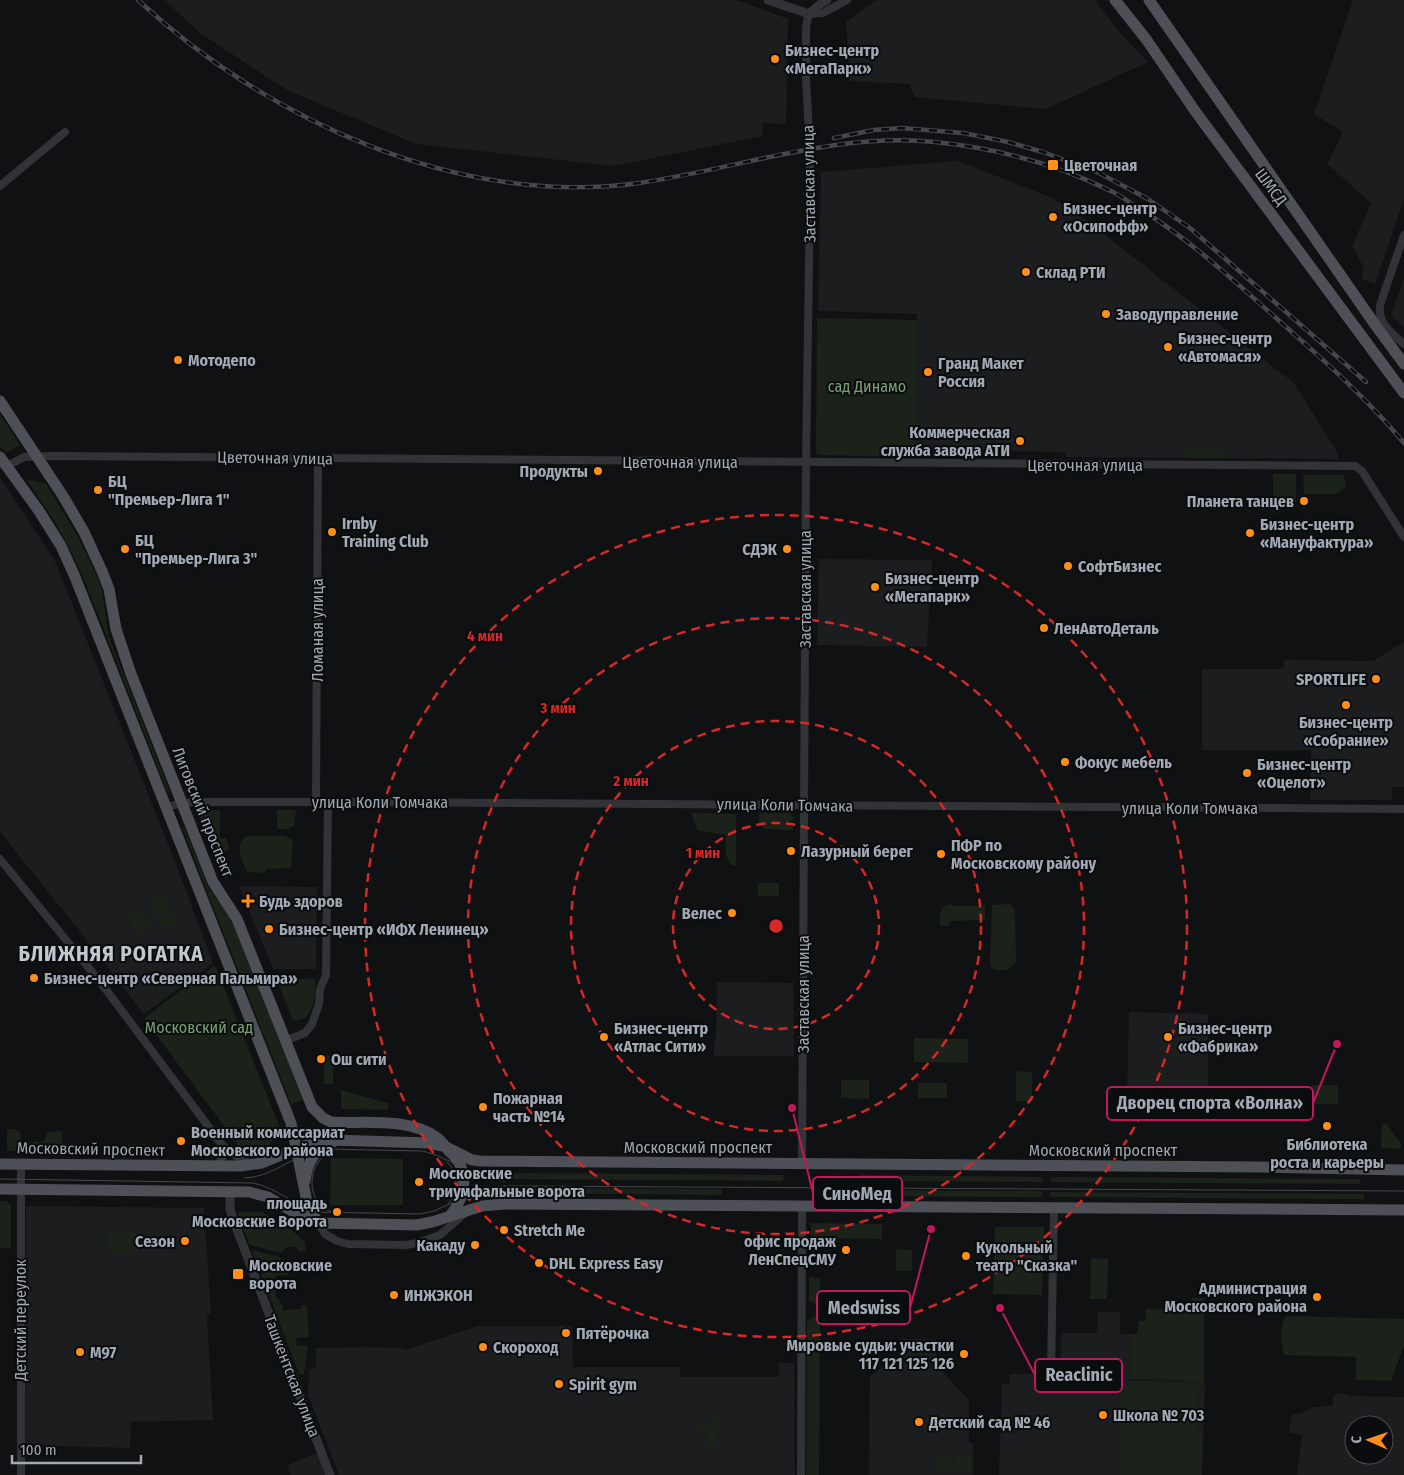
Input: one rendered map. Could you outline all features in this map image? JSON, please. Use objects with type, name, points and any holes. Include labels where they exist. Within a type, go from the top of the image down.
[{"type":"main road","name":"ШМСД","points":[[1114,0],[1146,39],[1195,111],[1404,393]]},
{"type":"main road","name":"ШМСД","points":[[1149,0],[1404,364]]},
{"type":"main road","name":"Лиговский проспект","points":[[0,401],[38,457],[84,532],[102,571],[109,589],[122,650],[213,882],[237,919],[312,1107],[323,1118],[331,1122],[386,1123],[413,1127],[437,1137],[446,1147]]},
{"type":"main road","name":"Лиговский проспект","points":[[3,461],[39,511],[61,546],[75,577],[290,1120],[304,1188]]},
{"type":"main road","points":[[318,1223],[307,1202],[304,1188],[308,1166],[317,1152],[331,1143],[342,1141]]},
{"type":"main road","name":"Московский проспект","points":[[0,1164],[254,1165],[318,1142],[418,1141],[446,1147],[472,1160],[480,1161],[1404,1170]]},
{"type":"main road","points":[[446,1147],[461,1166],[465,1183],[461,1199],[450,1216]]},
{"type":"main road","points":[[0,1189],[249,1192],[268,1197],[304,1218],[318,1223],[411,1225],[432,1222],[472,1208],[504,1204],[1404,1210]]},
{"type":"street","points":[[768,0],[809,14],[823,13],[847,0]]},
{"type":"street","points":[[809,14],[827,0]]},
{"type":"street","name":"Заставская улица","points":[[802,1164],[806,463],[810,196],[806,27],[809,14]]},
{"type":"street","points":[[0,186],[65,132]]},
{"type":"street","points":[[1404,235],[1379,313],[1383,324],[1404,344]]},
{"type":"street","name":"Цветочная улица","points":[[3,461],[24,457],[38,457],[1355,466],[1362,470],[1404,537]]},
{"type":"street","name":"Ломаная улица","points":[[316,802],[318,459]]},
{"type":"street","points":[[285,1041],[305,1033],[312,1024],[319,1004],[320,989],[326,975],[328,802]]},
{"type":"street","name":"улица Коли Томчака","points":[[167,808],[182,803],[328,802],[1404,809]]},
{"type":"street","points":[[0,859],[101,983],[223,1146],[244,1162],[254,1165]]},
{"type":"street","points":[[217,1166],[222,1157],[223,1146]]},
{"type":"street","name":"Детский переулок","points":[[21,1164],[21,1475]]},
{"type":"street","name":"Ташкентская улица","points":[[230,1191],[232,1219],[330,1475]]},
{"type":"street","points":[[800,1475],[802,1206]]},
{"type":"street","points":[[318,1223],[325,1234],[337,1241],[348,1244],[417,1243],[440,1235],[472,1208]]},
{"type":"street","points":[[1052,1370],[1054,1208]]},
{"type":"shaded area","points":[[164,0],[737,0],[788,19],[786,124],[763,123],[762,136],[613,166],[416,144],[287,90],[200,33]]},
{"type":"shaded area","points":[[877,0],[1094,0],[1122,35],[1148,62],[1046,109],[915,97],[909,84],[850,81],[846,22]]},
{"type":"shaded area","points":[[1353,0],[1404,0],[1404,199],[1375,284],[1361,279],[1364,268],[1352,246],[1371,203],[1327,164],[1343,132],[1314,114]]},
{"type":"shaded area","points":[[958,161],[1050,197],[1086,220],[1294,383],[1339,455],[1338,459],[1066,457],[1066,452],[915,450],[917,314],[818,311],[821,172]]},
{"type":"shaded area","points":[[1404,278],[1404,328],[1391,315]]},
{"type":"shaded area","points":[[0,478],[55,561],[174,859],[213,963],[144,1014],[0,832]]},
{"type":"shaded area","name":"Бизнес-центр «Мегапарк»","points":[[819,559],[932,560],[927,647],[817,645]]},
{"type":"shaded area","points":[[1404,642],[1404,787],[1392,787],[1392,800],[1310,800],[1311,750],[1202,750],[1202,669],[1283,669],[1285,660],[1373,661]]},
{"type":"shaded area","name":"Бизнес-центр «ИФХ Ленинец»","points":[[239,886],[317,887],[316,969],[273,969]]},
{"type":"shaded area","points":[[717,982],[793,983],[794,1056],[714,1056]]},
{"type":"shaded area","name":"Бизнес-центр «Фабрика»","points":[[1129,1012],[1208,1014],[1208,1101],[1192,1098],[1127,1098]]},
{"type":"shaded area","points":[[26,1206],[204,1208],[211,1313],[207,1316],[213,1420],[131,1422],[130,1448],[25,1445]]},
{"type":"shaded area","name":"Школа № 703","points":[[1098,1312],[1120,1312],[1120,1334],[1131,1334],[1130,1380],[1205,1381],[1202,1475],[999,1475],[1002,1383],[1009,1384],[1010,1374],[1060,1374],[1061,1333],[1097,1333]]},
{"type":"shaded area","points":[[478,1326],[572,1326],[573,1367],[680,1367],[680,1377],[779,1377],[779,1363],[794,1363],[795,1475],[339,1475],[308,1395],[309,1370],[316,1368],[316,1348],[367,1347],[401,1348],[405,1350]]},
{"type":"shaded area","name":"Детский сад № 46","points":[[900,1339],[936,1339],[936,1371],[941,1371],[969,1400],[969,1443],[973,1443],[973,1475],[869,1475],[870,1376],[877,1370],[900,1358]]},
{"type":"shaded area","points":[[1339,1393],[1349,1396],[1404,1397],[1404,1475],[1297,1475],[1302,1435],[1289,1432],[1292,1414],[1300,1414],[1313,1407],[1333,1406],[1333,1397]]},
{"type":"shaded area","points":[[317,1453],[325,1475],[291,1475],[287,1465]]},
{"type":"green space","name":"сад Динамо","points":[[817,318],[918,320],[915,457],[818,455],[816,452]]},
{"type":"green space","points":[[0,414],[20,445],[6,453],[0,446]]},
{"type":"green space","points":[[1186,449],[1221,449],[1221,458],[1186,458]]},
{"type":"green space","points":[[1273,474],[1296,474],[1296,504],[1273,504]]},
{"type":"green space","points":[[1303,475],[1344,475],[1346,487],[1336,494],[1304,494]]},
{"type":"green space","points":[[29,479],[45,482],[77,535],[96,574],[102,591],[109,637],[170,792],[168,793],[82,574],[57,526],[27,481]]},
{"type":"green space","points":[[204,810],[220,810],[220,838],[226,838],[230,849],[215,855],[201,818],[201,813]]},
{"type":"green space","points":[[277,810],[296,810],[294,826],[287,829],[277,829]]},
{"type":"green space","points":[[691,813],[736,814],[736,866],[730,864],[726,856],[726,835],[698,831]]},
{"type":"green space","points":[[759,813],[789,813],[793,816],[793,821],[789,821],[789,825],[793,825],[793,830],[764,829],[759,822]]},
{"type":"green space","points":[[182,827],[184,827],[209,889],[231,917],[303,1100],[291,1104],[208,894],[209,891],[207,891]]},
{"type":"green space","points":[[248,836],[285,836],[292,840],[291,868],[267,869],[265,873],[248,872],[240,856],[239,847],[243,839]]},
{"type":"green space","points":[[758,883],[779,883],[779,896],[758,896]]},
{"type":"green space","points":[[159,894],[177,919],[165,928],[147,903]]},
{"type":"green space","points":[[951,904],[952,906],[985,906],[985,920],[951,921],[948,926],[940,926],[940,913],[944,906]]},
{"type":"green space","points":[[1010,904],[1015,910],[1016,962],[1008,970],[994,970],[990,965],[992,905]]},
{"type":"green space","points":[[140,910],[152,926],[140,936],[128,919]]},
{"type":"green space","name":"Московский сад","points":[[215,965],[280,1128],[268,1146],[249,1147],[238,1145],[144,1018]]},
{"type":"green space","points":[[315,978],[313,1006],[301,1020],[293,1021],[279,985],[298,985],[299,979]]},
{"type":"green space","points":[[914,1038],[968,1039],[968,1063],[914,1062]]},
{"type":"green space","points":[[324,1055],[333,1056],[333,1084],[324,1084]]},
{"type":"green space","points":[[1016,1071],[1032,1072],[1032,1101],[1016,1101]]},
{"type":"green space","points":[[841,1080],[869,1080],[869,1099],[841,1098]]},
{"type":"green space","points":[[918,1083],[947,1083],[947,1098],[918,1098]]},
{"type":"green space","points":[[1312,1085],[1338,1085],[1338,1104],[1312,1104]]},
{"type":"green space","points":[[341,1090],[388,1103],[388,1110],[341,1109]]},
{"type":"green space","points":[[1382,1124],[1387,1124],[1402,1145],[1398,1149],[1381,1148]]},
{"type":"green space","points":[[7,1129],[15,1129],[20,1132],[21,1142],[43,1142],[48,1132],[62,1131],[63,1152],[51,1149],[50,1152],[7,1151]]},
{"type":"green space","points":[[128,1144],[157,1145],[152,1154],[124,1153],[124,1148],[128,1148]]},
{"type":"green space","points":[[331,1158],[403,1159],[403,1205],[330,1205]]},
{"type":"green space","points":[[509,1173],[782,1175],[784,1177],[783,1181],[509,1179]]},
{"type":"green space","points":[[860,1174],[1043,1177],[1043,1182],[860,1181]]},
{"type":"green space","points":[[1051,1177],[1360,1179],[1360,1184],[1051,1182]]},
{"type":"green space","points":[[509,1188],[722,1189],[722,1195],[509,1193]]},
{"type":"green space","points":[[820,1190],[1042,1191],[1042,1197],[820,1196]]},
{"type":"green space","points":[[1050,1192],[1364,1194],[1364,1199],[1050,1197]]},
{"type":"green space","points":[[0,1201],[6,1201],[11,1205],[11,1249],[0,1248]]},
{"type":"green space","points":[[239,1212],[261,1212],[287,1226],[305,1242],[306,1250],[300,1252],[296,1248],[290,1247],[285,1248],[281,1253],[250,1245],[238,1216]]},
{"type":"green space","points":[[811,1223],[882,1224],[882,1239],[811,1238]]},
{"type":"green space","points":[[995,1227],[1044,1227],[1042,1295],[993,1294]]},
{"type":"green space","points":[[108,1231],[138,1231],[137,1249],[132,1253],[113,1252],[108,1245]]},
{"type":"green space","points":[[896,1249],[912,1250],[912,1271],[896,1271]]},
{"type":"green space","points":[[252,1250],[280,1257],[283,1265],[288,1268],[289,1275],[275,1276],[276,1298],[279,1299],[280,1304],[283,1304],[283,1310],[301,1309],[302,1305],[307,1305],[309,1337],[296,1338],[297,1346],[308,1346],[304,1374],[299,1374]]},
{"type":"green space","points":[[1091,1258],[1108,1259],[1107,1299],[1090,1299]]},
{"type":"green space","points":[[809,1277],[820,1278],[820,1307],[809,1301]]},
{"type":"green space","points":[[1192,1298],[1204,1298],[1204,1381],[1130,1379],[1131,1334],[1137,1334],[1139,1321],[1146,1321],[1146,1309],[1175,1310],[1175,1303],[1191,1303]]},
{"type":"green space","points":[[815,1316],[820,1318],[819,1475],[806,1475],[807,1321]]},
{"type":"green space","points":[[1286,1316],[1404,1319],[1404,1345],[1391,1381],[1356,1380],[1356,1357],[1285,1355],[1281,1335]]},
{"type":"green space","points":[[1121,1385],[1198,1387],[1197,1434],[1203,1435],[1202,1475],[1118,1475]]},
{"type":"green space","points":[[713,1417],[719,1417],[717,1445],[708,1445],[708,1430],[704,1436],[694,1422],[708,1423]]},
{"type":"green space","points":[[935,1456],[951,1456],[951,1471],[935,1471]]},
{"type":"green space","points":[[955,1456],[972,1456],[971,1472],[955,1471]]},
{"type":"tram line","points":[[244,1178],[256,1177],[316,1150],[327,1149],[422,1151],[443,1158],[483,1177],[504,1181]]},
{"type":"tram line","points":[[332,1212],[323,1207],[317,1200],[312,1182],[313,1172],[318,1163],[324,1155],[333,1150]]},
{"type":"tram line","points":[[447,1162],[455,1172],[458,1182],[456,1193],[448,1203]]},
{"type":"tram line","points":[[0,1179],[253,1183],[262,1185],[317,1212],[420,1214],[434,1211],[483,1189],[504,1186],[1404,1191]]},
{"type":"railway","points":[[138,0],[189,43],[246,83],[306,117],[370,146],[436,168],[503,182],[571,187],[639,183],[823,147],[897,140],[958,145],[1004,153],[1049,166],[1092,182],[1116,194],[1156,219],[1192,245],[1326,363],[1359,394],[1404,443]]},
{"type":"railway","points":[[834,138],[874,130],[902,128],[963,133],[1008,142],[1043,152],[1099,173],[1148,199],[1190,228],[1366,382]]},
{"type":"place","name":"Бизнес-центр «МегаПарк»","points":[[775,59]]},
{"type":"place","name":"Цветочная","points":[[1053,165]]},
{"type":"place","name":"Бизнес-центр «Осипофф»","points":[[1053,217]]},
{"type":"place","name":"Склад РТИ","points":[[1026,272]]},
{"type":"place","name":"Заводуправление","points":[[1106,314]]},
{"type":"place","name":"Бизнес-центр «Автомася»","points":[[1168,347]]},
{"type":"place","name":"Мотодепо","points":[[178,360]]},
{"type":"place","name":"Гранд Макет Россия","points":[[928,372]]},
{"type":"place","name":"Коммерческая служба завода АТИ","points":[[1020,441]]},
{"type":"place","name":"Продукты","points":[[598,471]]},
{"type":"place","name":"БЦ \"Премьер-Лига 1\"","points":[[98,490]]},
{"type":"place","name":"Планета танцев","points":[[1304,501]]},
{"type":"place","name":"Irnby Training Club","points":[[332,532]]},
{"type":"place","name":"Бизнес-центр «Мануфактура»","points":[[1250,533]]},
{"type":"place","name":"БЦ \"Премьер-Лига 3\"","points":[[125,549]]},
{"type":"place","name":"СДЭК","points":[[787,549]]},
{"type":"place","name":"СофтБизнес","points":[[1068,566]]},
{"type":"place","name":"Бизнес-центр «Мегапарк»","points":[[875,587]]},
{"type":"place","name":"ЛенАвтоДеталь","points":[[1044,628]]},
{"type":"place","name":"SPORTLIFE","points":[[1376,679]]},
{"type":"place","name":"Бизнес-центр «Собрание»","points":[[1346,705]]},
{"type":"place","name":"Фокус мебель","points":[[1065,762]]},
{"type":"place","name":"Бизнес-центр «Оцелот»","points":[[1247,773]]},
{"type":"place","name":"Лазурный берег","points":[[791,851]]},
{"type":"place","name":"ПФР по Московскому району","points":[[941,854]]},
{"type":"place","name":"Будь здоров","points":[[248,901]]},
{"type":"place","name":"Велес","points":[[732,913]]},
{"type":"place","name":"Бизнес-центр «ИФХ Ленинец»","points":[[269,929]]},
{"type":"place","name":"Бизнес-центр «Северная Пальмира»","points":[[34,978]]},
{"type":"place","name":"Бизнес-центр «Атлас Сити»","points":[[604,1037]]},
{"type":"place","name":"Бизнес-центр «Фабрика»","points":[[1168,1037]]},
{"type":"place","name":"Дворец спорта «Волна»","points":[[1337,1044]]},
{"type":"place","name":"Ош сити","points":[[321,1059]]},
{"type":"place","name":"Пожарная часть №14","points":[[483,1107]]},
{"type":"place","name":"СиноМед","points":[[792,1108]]},
{"type":"place","name":"Библиотека роста и карьеры","points":[[1327,1126]]},
{"type":"place","name":"Военный комиссариат Московского района","points":[[181,1141]]},
{"type":"place","name":"Московские триумфальные ворота","points":[[419,1182]]},
{"type":"place","name":"площадь Московские Ворота","points":[[337,1212]]},
{"type":"place","name":"Medswiss","points":[[931,1229]]},
{"type":"place","name":"Stretch Me","points":[[504,1230]]},
{"type":"place","name":"Сезон","points":[[185,1241]]},
{"type":"place","name":"Какаду","points":[[475,1245]]},
{"type":"place","name":"офис продаж ЛенСпецСМУ","points":[[846,1250]]},
{"type":"place","name":"Кукольный театр \"Сказка\"","points":[[966,1256]]},
{"type":"place","name":"DHL Express Easy","points":[[539,1263]]},
{"type":"place","name":"Московские ворота","points":[[238,1274]]},
{"type":"place","name":"ИНЖЭКОН","points":[[394,1295]]},
{"type":"place","name":"Администрация Московского района","points":[[1317,1297]]},
{"type":"place","name":"Reaclinic","points":[[1000,1308]]},
{"type":"place","name":"Пятёрочка","points":[[566,1333]]},
{"type":"place","name":"Скороход","points":[[483,1347]]},
{"type":"place","name":"M97","points":[[80,1352]]},
{"type":"place","name":"Мировые судьи: участки 117 121 125 126","points":[[964,1354]]},
{"type":"place","name":"Spirit gym","points":[[559,1384]]},
{"type":"place","name":"Школа № 703","points":[[1103,1415]]},
{"type":"place","name":"Детский сад № 46","points":[[919,1422]]},
{"type":"district","name":"БЛИЖНЯЯ РОГАТКА","points":[[111,954]]}]
